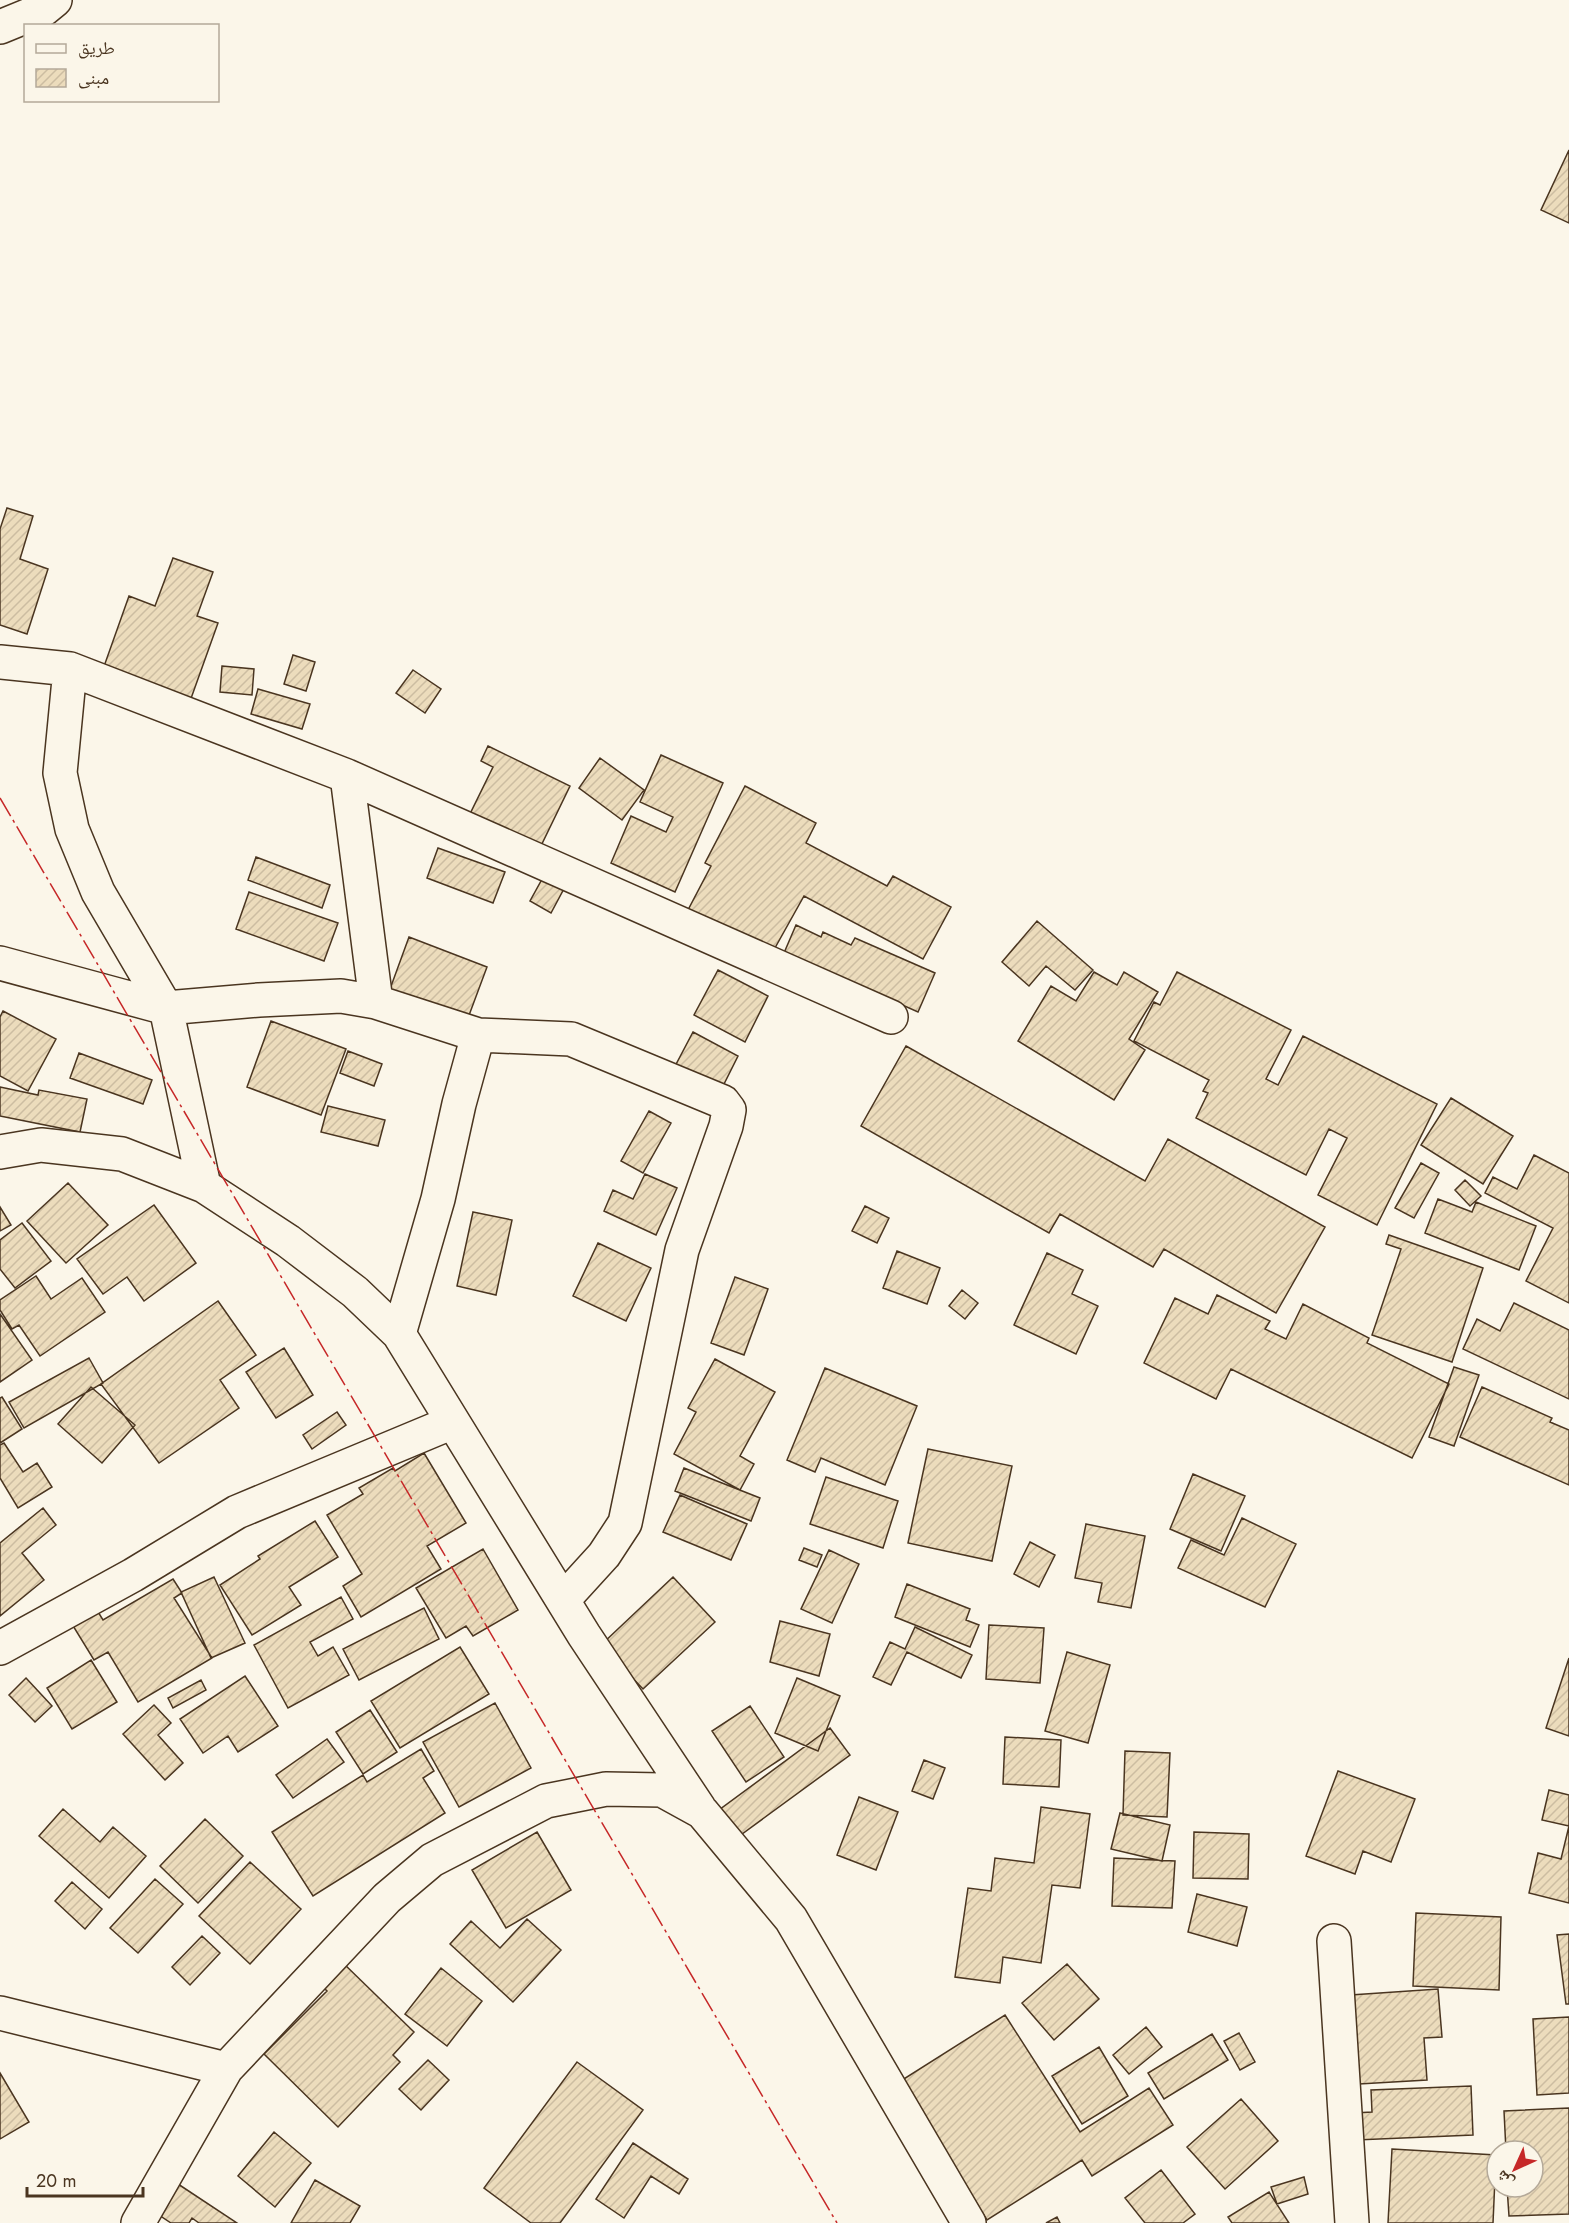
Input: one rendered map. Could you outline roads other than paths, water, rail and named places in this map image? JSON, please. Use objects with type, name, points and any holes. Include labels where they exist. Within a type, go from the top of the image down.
[{"type":"street","points":[[0,27],[44,9],[55,0]]},
{"type":"street","points":[[0,662],[70,669],[347,776],[891,1017]]},
{"type":"street","points":[[70,669],[60,772],[72,829],[98,892],[166,1008],[204,1186]]},
{"type":"street","points":[[347,776],[376,1002]]},
{"type":"street","points":[[0,963],[166,1008],[342,996],[376,1002],[478,1035],[572,1039],[723,1102],[729,1110],[726,1126],[682,1250],[624,1523],[604,1555],[563,1600]]},
{"type":"street","points":[[399,1334],[438,1199],[459,1104],[478,1035]]},
{"type":"street","points":[[0,1152],[41,1144],[122,1154],[204,1186],[296,1248],[355,1292],[399,1334],[563,1600],[702,1812],[790,1919],[969,2223]]},
{"type":"street","points":[[0,1648],[133,1575],[237,1512],[453,1422]]},
{"type":"street","points":[[138,2223],[226,2069],[387,1898],[432,1860],[546,1801],[606,1788],[662,1790],[702,1812]]},
{"type":"street","points":[[1334,1941],[1352,2223]]},
{"type":"street","points":[[0,2013],[226,2069]]}]
